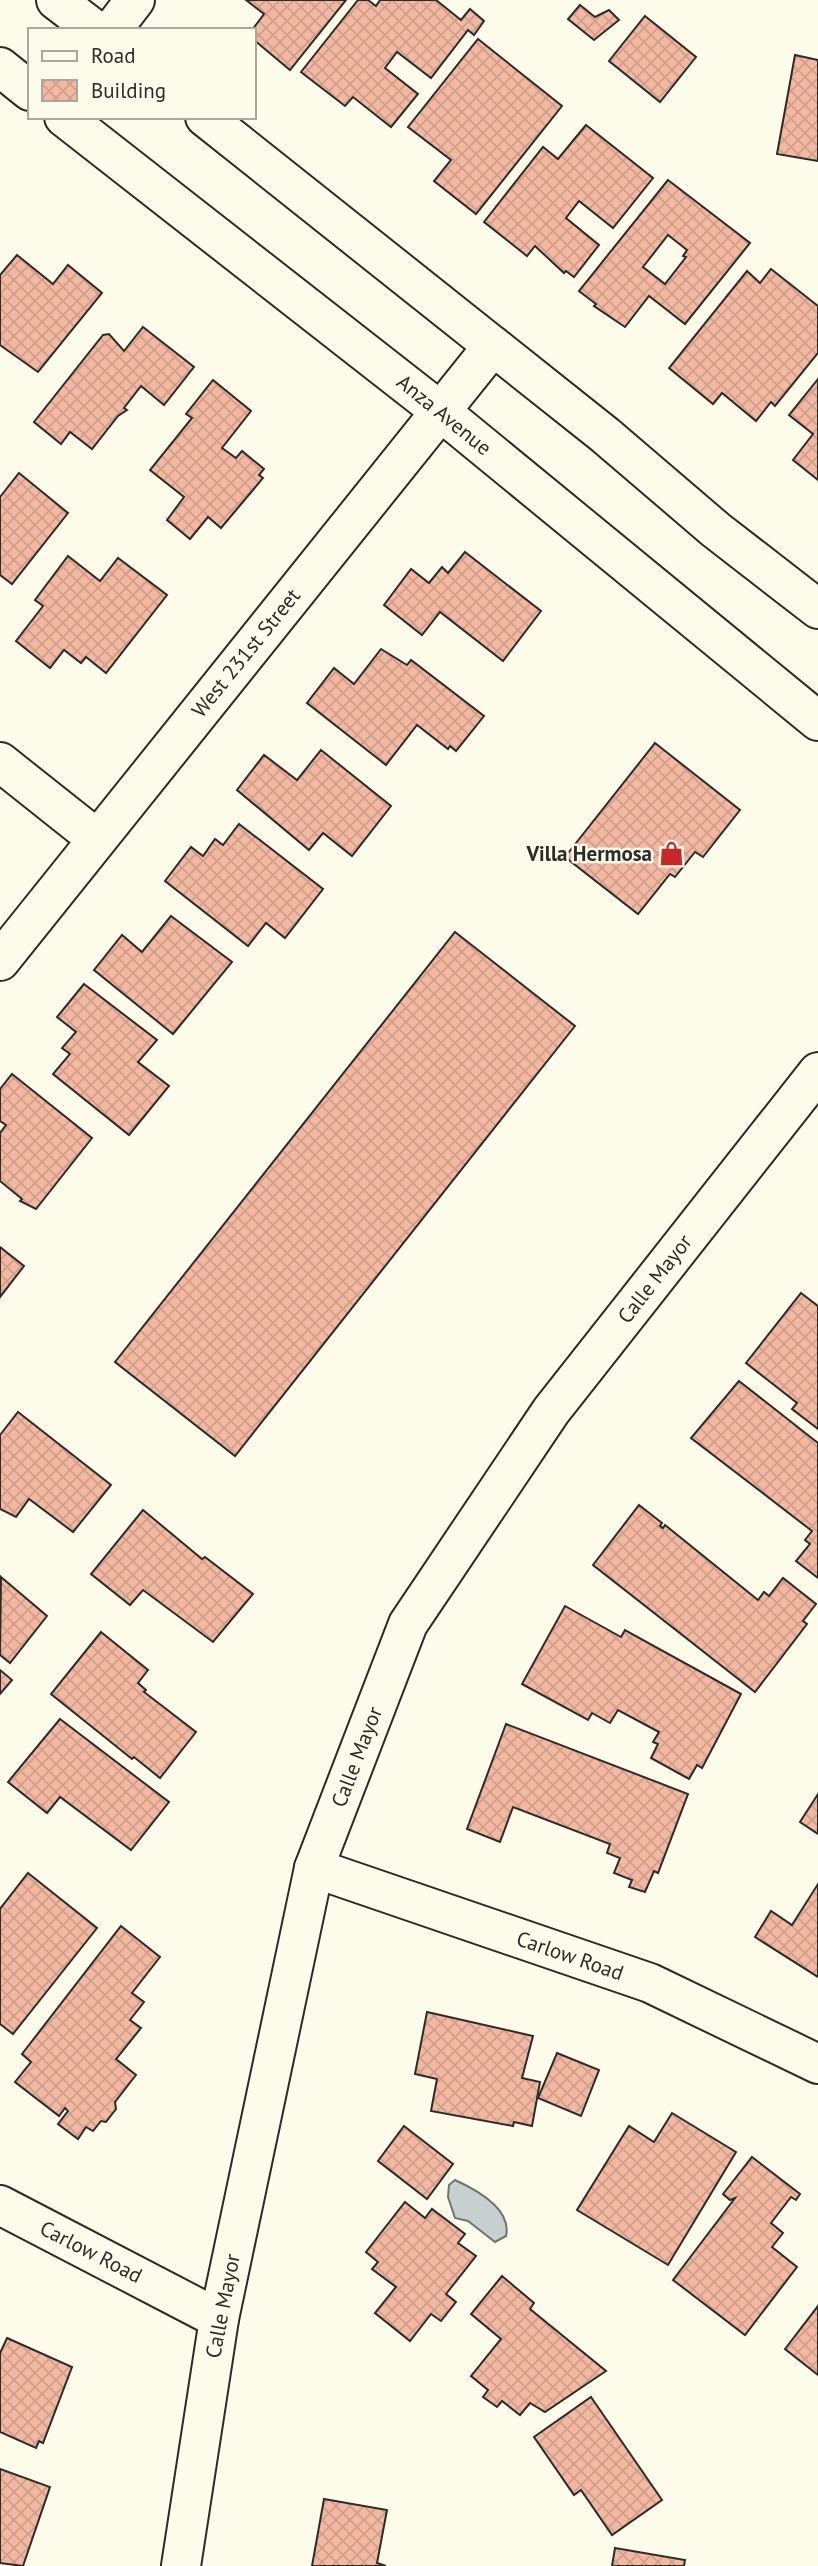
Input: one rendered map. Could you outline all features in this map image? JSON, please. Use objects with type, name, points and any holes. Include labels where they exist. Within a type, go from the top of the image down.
[{"type":"street","points":[[56,0],[92,28]]},
{"type":"street","points":[[114,28],[135,0]]},
{"type":"street","points":[[0,67],[28,89]]},
{"type":"street","name":"Anza Avenue","points":[[67,119],[440,411],[818,721]]},
{"type":"street","points":[[208,119],[606,435],[716,530],[818,609]]},
{"type":"street","name":"West 231st Street","points":[[0,961],[493,345]]},
{"type":"street","points":[[0,762],[97,839]]},
{"type":"street","name":"Calle Mayor","points":[[181,2566],[219,2319],[314,1868],[408,1624],[551,1411],[818,1072]]},
{"type":"street","name":"Carlow Road","points":[[314,1868],[650,1983],[818,2064]]},
{"type":"street","name":"Carlow Road","points":[[0,2205],[219,2319]]},
{"type":"shaded area","points":[[455,2180],[482,2195],[498,2209],[504,2217],[506,2236],[495,2242],[468,2221],[455,2218],[448,2197],[449,2185]]},
{"type":"building","points":[[246,0],[346,0],[290,70],[256,42],[256,28],[254,28],[264,14]]},
{"type":"building","points":[[358,0],[368,0],[376,6],[380,0],[436,0],[461,20],[470,9],[484,21],[474,35],[468,30],[431,78],[397,52],[385,68],[418,94],[391,127],[353,97],[345,106],[301,72]]},
{"type":"building","points":[[580,5],[595,17],[609,10],[619,20],[594,40],[568,19]]},
{"type":"building","points":[[645,16],[696,57],[660,102],[609,61]]},
{"type":"building","points":[[478,39],[562,106],[476,214],[434,181],[451,160],[408,127]]},
{"type":"building","points":[[795,55],[818,60],[818,161],[777,154]]},
{"type":"building","points":[[586,125],[653,178],[613,228],[579,201],[566,218],[599,245],[574,277],[566,271],[564,273],[535,246],[527,256],[484,222],[543,147],[558,159]]},
{"type":"building","points":[[668,180],[750,243],[685,324],[649,296],[625,327],[594,306],[596,304],[579,291]],"holes":[[[668,235],[687,250],[683,256],[686,257],[665,284],[643,267]]]},
{"type":"building","points":[[17,255],[53,284],[68,265],[102,293],[38,372],[0,345],[0,275]]},
{"type":"building","points":[[771,269],[818,306],[818,353],[775,406],[771,402],[756,421],[722,393],[713,404],[669,368],[747,271],[760,283]]},
{"type":"building","points":[[143,327],[194,367],[164,405],[141,386],[124,408],[127,410],[118,416],[92,449],[70,432],[61,444],[34,422],[103,335],[109,334],[124,351]]},
{"type":"building","points":[[818,379],[818,480],[793,460],[813,434],[789,415]]},
{"type":"building","points":[[213,380],[251,411],[222,448],[236,458],[242,451],[264,469],[259,475],[263,478],[221,528],[208,517],[190,539],[167,520],[184,497],[150,470],[192,418],[186,414]]},
{"type":"building","points":[[19,473],[68,513],[12,584],[0,575],[0,497]]},
{"type":"building","points":[[465,552],[541,611],[503,661],[440,612],[422,635],[384,605],[411,569],[429,583],[442,567],[448,573]]},
{"type":"building","points":[[68,556],[100,581],[118,558],[167,595],[106,673],[86,657],[81,663],[64,650],[50,668],[16,641],[43,606],[35,600]]},
{"type":"building","points":[[381,649],[407,665],[411,660],[484,716],[456,751],[450,746],[448,749],[417,725],[386,765],[307,703],[334,668],[354,684]]},
{"type":"building","points":[[655,743],[740,810],[703,857],[695,852],[675,877],[670,874],[638,914],[565,857]]},
{"type":"building","points":[[321,750],[391,806],[352,856],[323,833],[309,850],[237,790],[264,755],[297,780]]},
{"type":"building","points":[[239,824],[323,889],[285,938],[266,923],[248,946],[165,881],[191,847],[203,856],[215,839],[223,845]]},
{"type":"building","points":[[171,916],[232,962],[173,1034],[94,970],[122,935],[142,952]]},
{"type":"building","points":[[455,932],[575,1026],[235,1456],[115,1362]]},
{"type":"building","points":[[84,984],[157,1040],[138,1062],[169,1086],[129,1135],[53,1074],[70,1054],[62,1048],[76,1032],[57,1017]]},
{"type":"building","points":[[12,1074],[92,1138],[36,1209],[20,1201],[22,1199],[0,1181],[0,1133],[6,1125],[0,1121],[0,1089]]},
{"type":"building","points":[[0,1247],[24,1266],[0,1297]]},
{"type":"building","points":[[801,1293],[818,1306],[818,1429],[792,1409],[797,1403],[746,1363]]},
{"type":"building","points":[[739,1381],[818,1443],[818,1578],[796,1561],[810,1544],[805,1540],[812,1531],[691,1438]]},
{"type":"building","points":[[18,1412],[111,1485],[73,1532],[29,1499],[16,1517],[0,1509],[0,1435]]},
{"type":"building","points":[[639,1505],[662,1523],[660,1526],[663,1528],[665,1525],[758,1600],[764,1592],[769,1596],[783,1578],[816,1604],[803,1621],[807,1624],[755,1692],[593,1565]]},
{"type":"building","points":[[143,1510],[202,1559],[205,1557],[253,1594],[213,1642],[143,1590],[130,1605],[91,1574]]},
{"type":"building","points":[[1,1577],[47,1616],[10,1663],[0,1655]]},
{"type":"building","points":[[565,1606],[621,1637],[625,1630],[741,1694],[702,1768],[697,1765],[689,1779],[651,1758],[658,1744],[653,1742],[659,1732],[618,1710],[610,1723],[592,1713],[588,1720],[522,1684]]},
{"type":"building","points":[[101,1632],[148,1670],[138,1683],[146,1690],[144,1692],[196,1732],[160,1778],[51,1694]]},
{"type":"building","points":[[0,1670],[12,1680],[0,1694]]},
{"type":"building","points":[[60,1719],[169,1802],[131,1850],[60,1797],[47,1813],[8,1782]]},
{"type":"building","points":[[506,1724],[688,1794],[658,1873],[654,1871],[645,1892],[629,1887],[632,1880],[614,1873],[620,1858],[607,1853],[610,1844],[513,1807],[500,1842],[467,1829]]},
{"type":"building","points":[[818,1794],[818,1834],[800,1822]]},
{"type":"building","points":[[28,1873],[97,1928],[13,2034],[0,2024],[0,1909]]},
{"type":"building","points":[[818,1884],[818,1977],[755,1937],[771,1911],[792,1925]]},
{"type":"building","points":[[121,1926],[160,1957],[132,1993],[144,2002],[130,2020],[141,2028],[116,2059],[136,2075],[115,2102],[116,2109],[106,2122],[101,2121],[93,2131],[86,2127],[78,2139],[58,2124],[68,2111],[65,2108],[59,2116],[15,2082],[31,2062],[22,2054]]},
{"type":"building","points":[[427,2012],[533,2036],[522,2078],[540,2082],[532,2126],[514,2122],[513,2126],[431,2111],[437,2079],[415,2074]]},
{"type":"building","points":[[557,2053],[599,2070],[581,2116],[538,2098]]},
{"type":"building","points":[[672,2113],[736,2152],[668,2265],[577,2210],[629,2126],[654,2142]]},
{"type":"building","points":[[404,2126],[453,2164],[427,2199],[378,2161]]},
{"type":"building","points":[[752,2157],[800,2194],[796,2200],[791,2197],[771,2223],[783,2233],[772,2247],[797,2267],[745,2335],[673,2280],[735,2198],[730,2200],[723,2194]]},
{"type":"building","points":[[405,2202],[425,2218],[432,2209],[465,2234],[458,2243],[476,2256],[446,2294],[456,2302],[441,2321],[431,2314],[410,2341],[375,2313],[396,2287],[372,2269],[378,2262],[366,2252]]},
{"type":"building","points":[[502,2276],[534,2303],[530,2309],[606,2371],[545,2412],[530,2403],[520,2415],[502,2401],[497,2407],[483,2397],[488,2390],[471,2376],[501,2339],[471,2314]]},
{"type":"building","points":[[818,2306],[818,2375],[785,2349]]},
{"type":"building","points":[[7,2338],[72,2367],[43,2443],[39,2441],[36,2448],[0,2432],[0,2353]]},
{"type":"building","points":[[591,2397],[662,2500],[612,2535],[581,2490],[574,2495],[534,2437]]},
{"type":"building","points":[[0,2469],[50,2487],[23,2566],[0,2563]]},
{"type":"building","points":[[324,2499],[387,2510],[377,2563],[386,2566],[312,2566]]},
{"type":"building","points":[[615,2548],[685,2560],[684,2566],[612,2566]]},
{"type":"place","name":"Villa Hermosa","points":[[672,854]]}]
